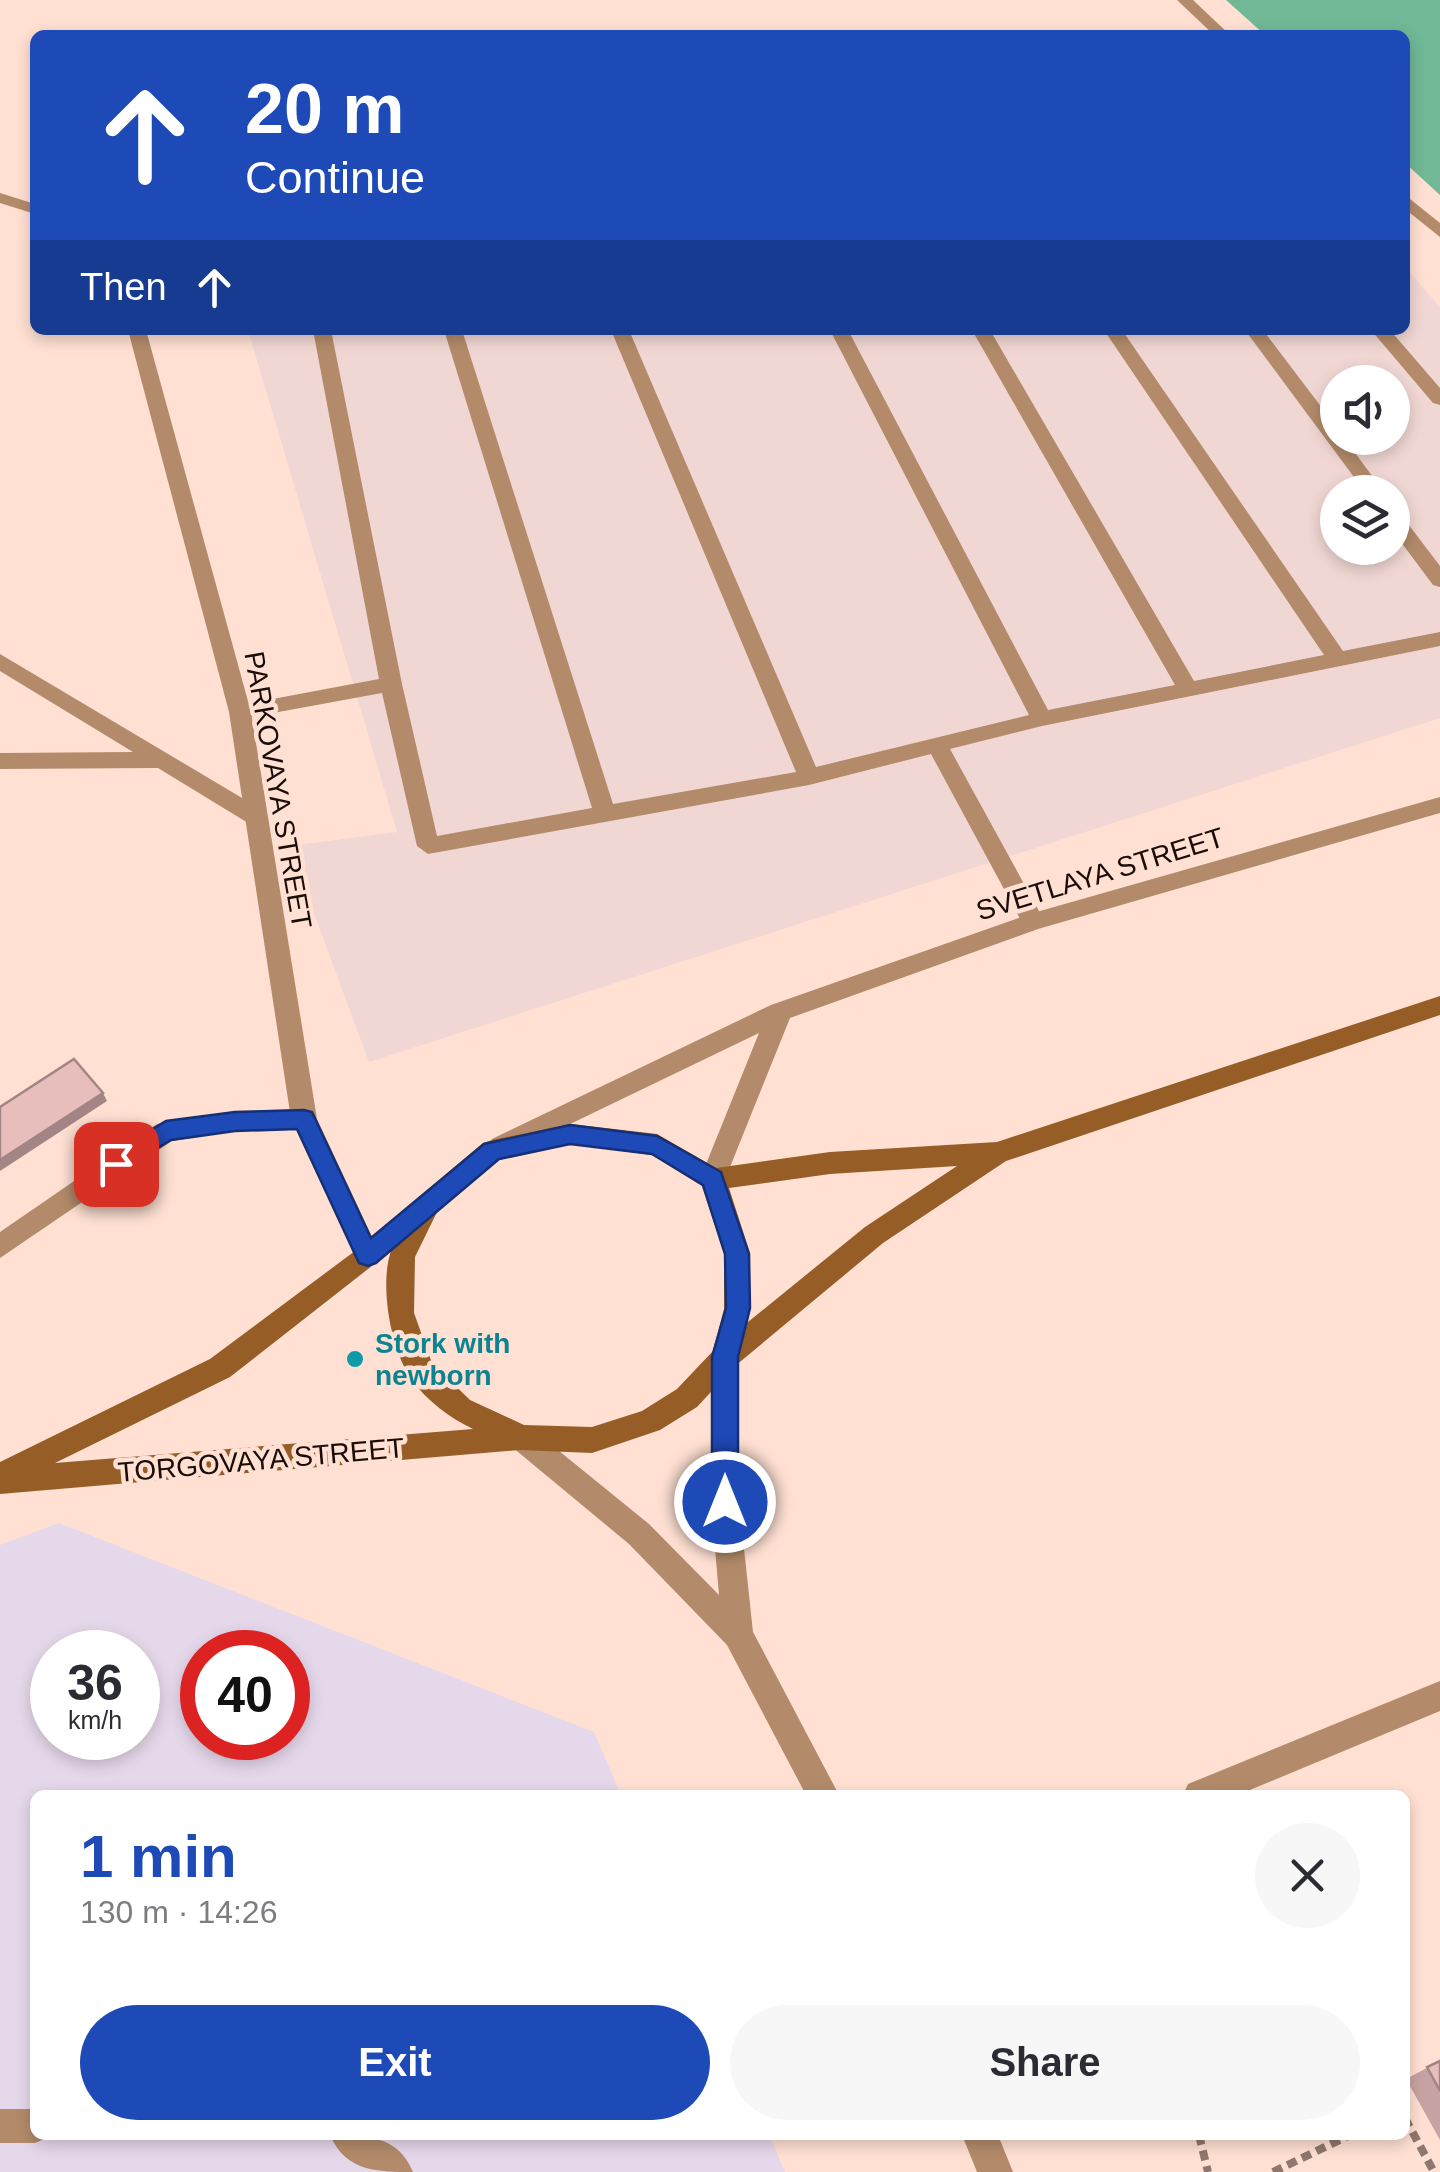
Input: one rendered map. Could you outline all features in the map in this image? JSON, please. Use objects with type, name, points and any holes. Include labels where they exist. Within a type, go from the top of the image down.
[{"type":"main road","points":[[996,1153],[874,1234],[725,1357],[687,1398],[650,1421],[592,1440],[522,1438],[460,1409],[421,1371],[400,1312],[402,1257],[430,1200],[492,1150],[570,1134],[605,1138],[657,1145],[713,1179],[830,1163],[996,1153],[1440,1005]]},
{"type":"main road","points":[[713,1179],[737,1254],[738,1308],[725,1357]]},
{"type":"main road","name":"TORGOVAYA STREET","points":[[0,1478],[220,1368],[368,1256],[430,1200]]},
{"type":"main road","name":"TORGOVAYA STREET","points":[[0,1478],[522,1438]]},
{"type":"street","points":[[1184,0],[1217,30]]},
{"type":"street","points":[[0,198],[30,207]]},
{"type":"street","points":[[1410,205],[1440,232]]},
{"type":"street","name":"PARKOVAYA STREET","points":[[138,335],[240,712],[304,1119],[368,1256]]},
{"type":"street","points":[[323,335],[391,684],[428,846],[809,777],[1042,719],[1440,639]]},
{"type":"street","points":[[455,335],[605,814]]},
{"type":"street","points":[[622,335],[809,777]]},
{"type":"street","points":[[842,335],[1042,719]]},
{"type":"street","points":[[984,335],[1190,692]]},
{"type":"street","points":[[1116,335],[1336,657]]},
{"type":"street","points":[[1258,335],[1362,475]]},
{"type":"street","points":[[1384,335],[1440,399]]},
{"type":"street","points":[[1410,540],[1440,580]]},
{"type":"street","points":[[0,661],[256,817]]},
{"type":"street","points":[[240,712],[391,684]]},
{"type":"street","points":[[937,745],[1034,922]]},
{"type":"street","points":[[0,761],[161,760]]},
{"type":"street","name":"SVETLAYA STREET","points":[[492,1150],[780,1012],[1034,922],[1440,805]]},
{"type":"street","points":[[713,1179],[780,1012]]},
{"type":"street","points":[[0,1247],[166,1131],[235,1121],[304,1119]]},
{"type":"street","points":[[725,1357],[725,1502],[738,1635]]},
{"type":"street","points":[[522,1438],[639,1534],[738,1635],[820,1790]]},
{"type":"street","points":[[1210,1790],[1440,1696]]},
{"type":"street","points":[[0,2126],[30,2126]]},
{"type":"street","points":[[354,2140],[396,2172]]},
{"type":"street","points":[[982,2140],[995,2172]]},
{"type":"path","points":[[1410,2127],[1434,2172]]},
{"type":"path","points":[[1200,2140],[1208,2172]]},
{"type":"path","points":[[1272,2172],[1339,2140]]},
{"type":"shaded area","points":[[1410,273],[1440,307],[1440,718],[369,1062],[289,846],[397,832],[249,335],[1410,335]]},
{"type":"shaded area","points":[[59,1523],[594,1732],[619,1790],[30,1790],[30,2140],[771,2140],[785,2172],[0,2172],[0,1545]]},
{"type":"green space","points":[[1226,0],[1440,0],[1440,195],[1410,168],[1410,30],[1259,30]]},
{"type":"building","points":[[74,1059],[103,1093],[0,1160],[0,1107]]},
{"type":"building","points":[[1440,2061],[1440,2091],[1427,2067]]},
{"type":"place","name":"Stork with newborn","points":[[355,1359]]},
{"type":"route","points":[[116,1164],[166,1131],[235,1121],[304,1119],[368,1256],[492,1150],[570,1134],[657,1145],[713,1179],[737,1254],[738,1308],[725,1357],[725,1502]]}]
